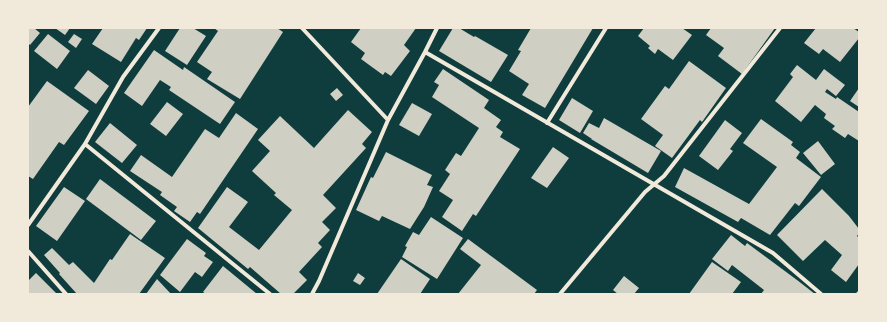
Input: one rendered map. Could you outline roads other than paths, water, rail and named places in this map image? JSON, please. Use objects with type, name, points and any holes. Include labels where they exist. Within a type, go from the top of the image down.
[{"type":"street","points":[[28,225],[85,144],[123,77],[159,28]]},
{"type":"street","points":[[302,28],[388,120]]},
{"type":"street","points":[[312,294],[319,281],[388,120],[437,28]]},
{"type":"street","points":[[547,123],[606,28]]},
{"type":"street","points":[[560,294],[645,192],[664,176],[780,28]]},
{"type":"street","points":[[425,52],[773,253],[821,294]]},
{"type":"street","points":[[85,144],[270,294]]},
{"type":"street","points":[[28,251],[66,294]]}]
